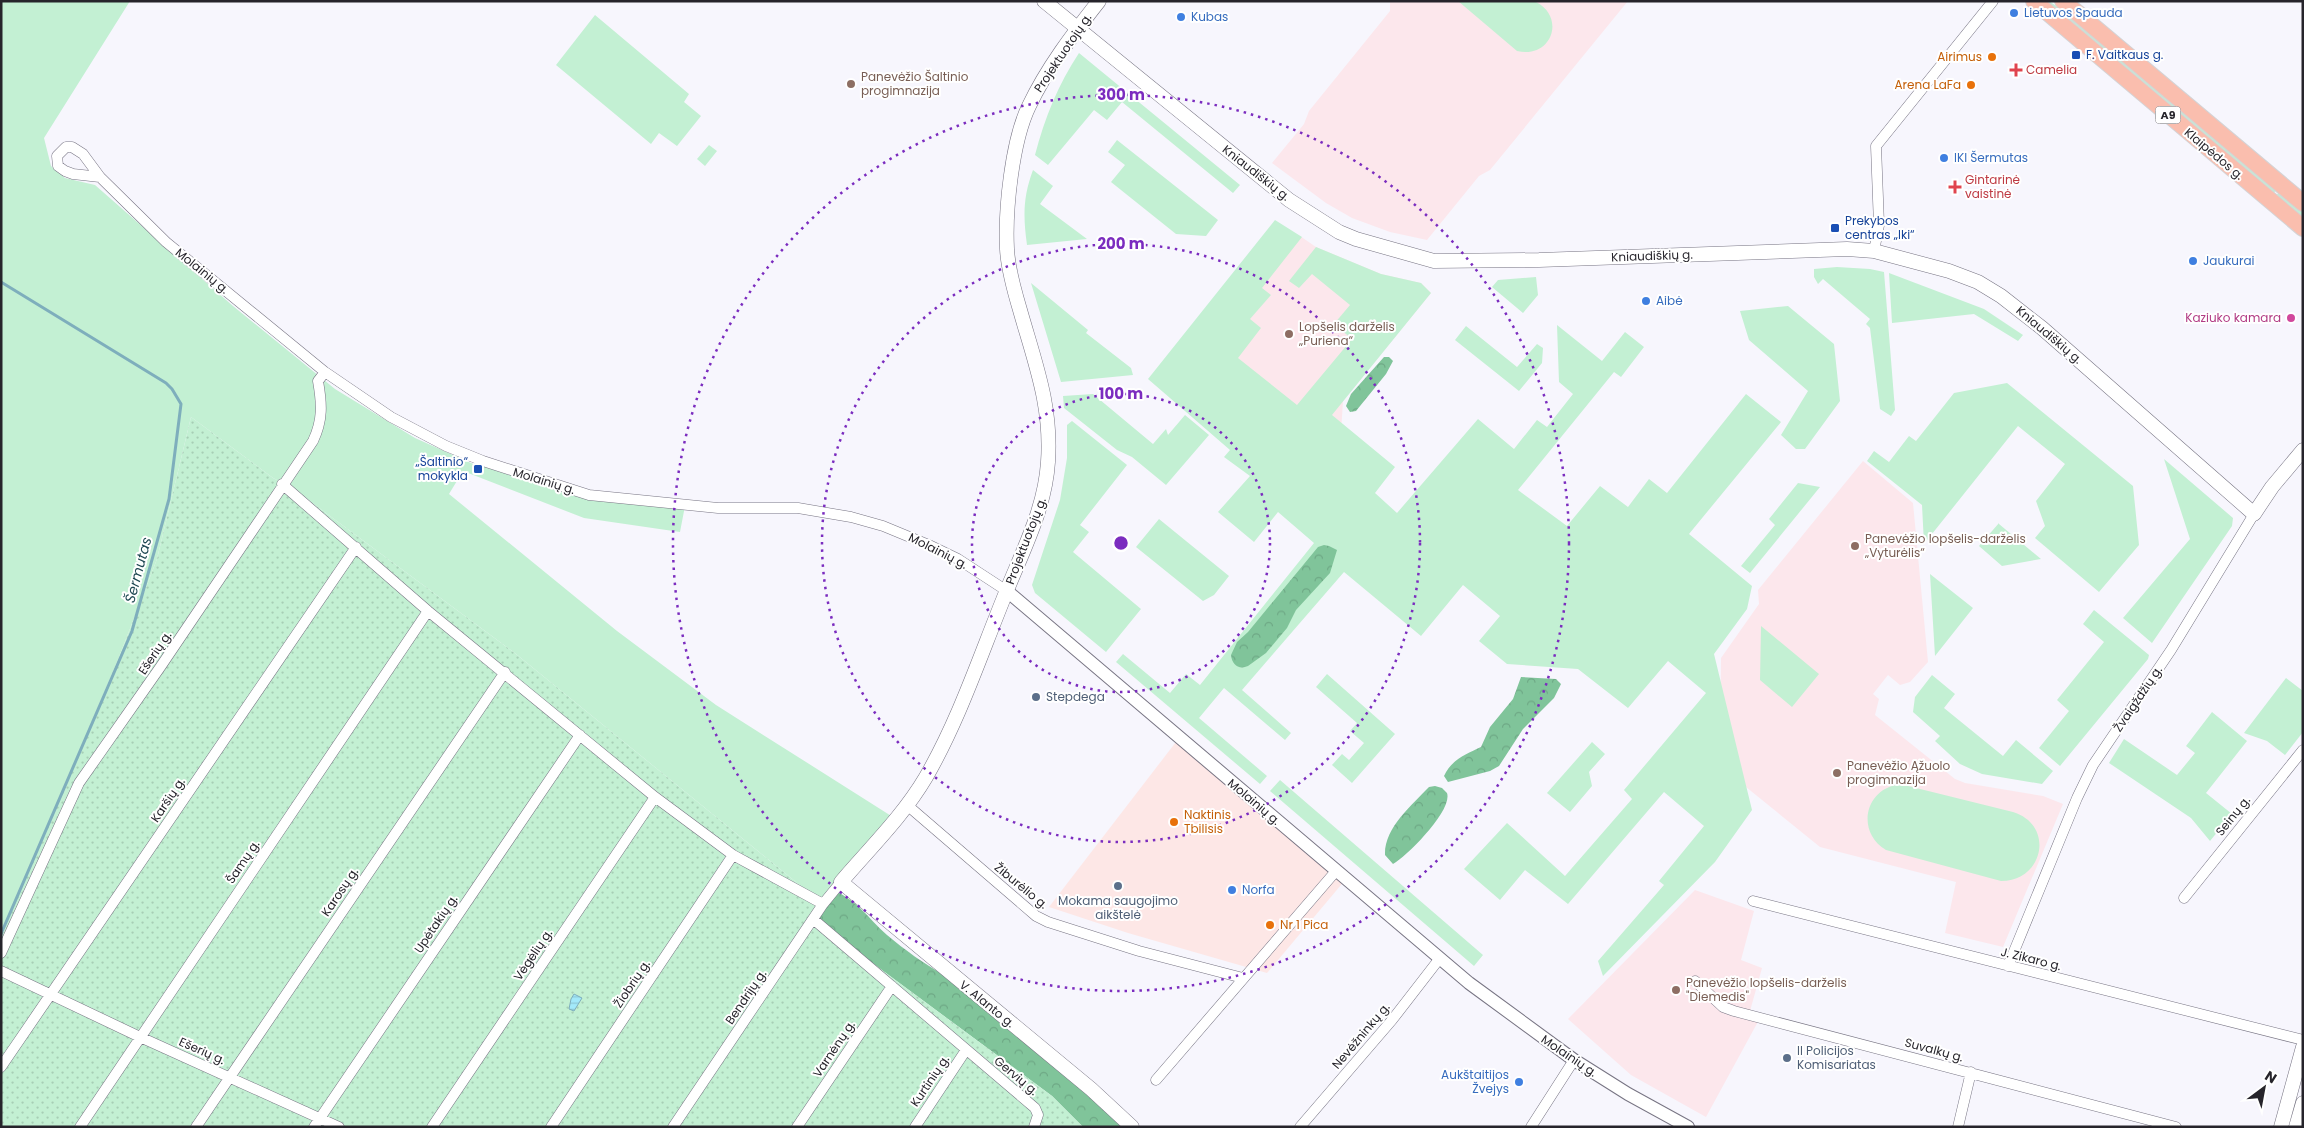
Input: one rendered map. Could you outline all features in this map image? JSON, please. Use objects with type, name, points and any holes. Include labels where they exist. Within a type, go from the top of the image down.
[{"type":"highway","name":"Klaipėdos g.","points":[[2034,1],[2303,228]]},
{"type":"highway","name":"Klaipėdos g.","points":[[2062,1],[2303,203]]},
{"type":"main road","name":"Kniaudiškių g.","points":[[1044,1],[1258,176],[1322,222],[1356,239],[1416,257],[1434,261],[1539,260],[1848,249],[1874,251],[1970,278],[2017,307],[2254,514]]},
{"type":"main road","name":"Projektuotojų g.","points":[[840,882],[907,805],[926,777],[944,742],[978,664],[1043,497],[1048,462],[1049,425],[1040,373],[1011,278],[1007,250],[1007,216],[1015,155],[1028,108],[1052,65],[1099,1]]},
{"type":"main road","name":"Žvaigždžių g.","points":[[2254,514],[2272,488],[2303,450]]},
{"type":"main road","name":"V. Alanto g.","points":[[840,882],[1092,1089],[1132,1127]]},
{"type":"main road","points":[[2281,1127],[2303,1047]]},
{"type":"main road","points":[[2296,1127],[2303,1103]]},
{"type":"street","points":[[1874,251],[1880,225],[1876,146],[1993,1]]},
{"type":"street","name":"Molainių g.","points":[[100,178],[166,242],[326,372],[391,417],[469,456],[526,476],[590,495],[718,508],[798,508],[851,517],[900,532],[958,559],[1007,591],[1336,871],[1513,1017],[1574,1060],[1628,1094],[1688,1127]]},
{"type":"street","name":"Ešerių g.","points":[[1,953],[79,783],[161,666],[312,441],[320,426],[322,411],[318,381],[326,372]]},
{"type":"street","points":[[282,484],[428,611],[505,672],[655,797],[733,855],[823,904]]},
{"type":"street","name":"Žvaigždžių g.","points":[[2008,966],[2077,798],[2093,765],[2171,650],[2254,514]]},
{"type":"street","name":"Karšių g.","points":[[1,1067],[356,547]]},
{"type":"street","name":"Šamų g.","points":[[80,1127],[428,611]]},
{"type":"street","name":"Karosų g.","points":[[196,1127],[505,672]]},
{"type":"street","name":"Upėtakių g.","points":[[317,1122],[580,736]]},
{"type":"street","name":"Seinų g.","points":[[2184,898],[2303,750]]},
{"type":"street","name":"Vėgėlių g.","points":[[432,1127],[655,797]]},
{"type":"street","name":"Žiburėlio g.","points":[[907,805],[1036,916],[1048,922],[1139,951],[1243,978]]},
{"type":"street","name":"Žiobrių g.","points":[[551,1127],[733,855]]},
{"type":"street","points":[[1156,1080],[1336,871]]},
{"type":"street","name":"Bendrijų g.","points":[[673,1127],[823,904],[840,882]]},
{"type":"street","name":"J. Zikaro g.","points":[[1753,900],[2303,1040]]},
{"type":"street","name":"Gervių g.","points":[[813,919],[1034,1108],[1038,1115],[1034,1127]]},
{"type":"street","name":"Nevėžninkų g.","points":[[1300,1127],[1392,1020],[1440,958]]},
{"type":"street","name":"Ešerių g.","points":[[1,971],[229,1077],[317,1122],[339,1127]]},
{"type":"street","name":"Suvalkų g.","points":[[1695,981],[1723,1007],[1734,1011],[2176,1127]]},
{"type":"street","name":"Varnėnų g.","points":[[797,1127],[892,986]]},
{"type":"street","name":"Kurtinių g.","points":[[915,1127],[966,1050]]},
{"type":"street","points":[[1531,1127],[1574,1060]]},
{"type":"street","points":[[1958,1127],[1971,1072]]},
{"type":"shaded area","points":[[1390,1],[1628,1],[1490,170],[1479,176],[1427,240],[1390,232],[1352,218],[1326,203],[1272,163],[1304,124],[1309,111],[1390,11]]},
{"type":"shaded area","points":[[1300,236],[1316,247],[1381,274],[1421,283],[1431,293],[1343,401],[1340,448],[1207,355]]},
{"type":"shaded area","name":"Panevėžio Ąžuolo progimnazija","points":[[1863,461],[1913,503],[1928,662],[1910,682],[1900,685],[1888,675],[1873,694],[1879,699],[1875,715],[1955,779],[1965,783],[2043,796],[2063,804],[2003,947],[1945,933],[1956,882],[1820,847],[1720,766],[1721,658],[1759,604],[1758,590]]},
{"type":"shaded area","points":[[1179,738],[1346,879],[1267,973],[1128,933],[1049,907]]},
{"type":"shaded area","name":"Panevėžio lopšelis-darželis \"Diemedis\"","points":[[1695,890],[1754,911],[1741,960],[1762,968],[1750,1011],[1760,1018],[1706,1117],[1631,1075],[1568,1019]]},
{"type":"green space","points":[[1,1],[130,1],[44,138],[51,166],[65,178],[95,185],[233,306],[335,389],[415,438],[480,467],[483,461],[589,495],[685,506],[680,532],[584,518],[463,471],[449,494],[617,631],[716,705],[896,819],[823,904],[516,654],[291,487],[273,478],[191,417],[157,559],[117,662],[1,937]]},
{"type":"green space","points":[[1458,1],[1536,2],[1551,17],[1551,35],[1539,49],[1529,52],[1517,51]]},
{"type":"green space","points":[[2042,1],[2049,1],[2082,24],[2277,189],[2272,195]]},
{"type":"green space","points":[[595,15],[689,94],[684,102],[701,116],[677,146],[659,133],[651,144],[556,65]]},
{"type":"green space","points":[[1079,53],[1240,185],[1233,193],[1122,102],[1107,120],[1094,110],[1048,165],[1035,155],[1053,102]]},
{"type":"green space","points":[[1117,140],[1218,220],[1206,236],[1176,234],[1111,182],[1125,165],[1108,152]]},
{"type":"green space","points":[[709,145],[717,151],[705,166],[697,159]]},
{"type":"green space","points":[[1033,170],[1053,186],[1040,204],[1087,239],[1027,245],[1025,207],[1027,189]]},
{"type":"green space","points":[[2280,191],[2303,210],[2303,221],[2275,197]]},
{"type":"green space","points":[[1275,220],[1302,237],[1262,288],[1271,295],[1250,319],[1261,328],[1238,358],[1297,405],[1352,339],[1334,324],[1350,305],[1312,274],[1299,288],[1289,281],[1316,247],[1381,274],[1421,283],[1431,293],[1332,415],[1395,467],[1375,493],[1397,513],[1478,419],[1514,449],[1537,420],[1547,427],[1573,394],[1559,382],[1557,325],[1602,361],[1625,332],[1644,347],[1621,377],[1614,372],[1518,490],[1567,526],[1600,486],[1628,507],[1649,479],[1667,493],[1746,394],[1781,422],[1689,534],[1752,586],[1747,609],[1714,654],[1752,810],[1715,862],[1603,976],[1598,961],[1664,885],[1659,881],[1704,826],[1664,792],[1568,904],[1525,870],[1500,900],[1464,869],[1507,823],[1565,876],[1632,799],[1624,790],[1706,693],[1668,661],[1628,708],[1578,669],[1507,664],[1479,641],[1500,616],[1463,585],[1421,636],[1344,572],[1242,690],[1291,733],[1285,740],[1224,688],[1199,718],[1267,776],[1260,784],[1116,662],[1123,654],[1170,693],[1186,674],[1200,685],[1314,543],[1278,512],[1254,542],[1218,512],[1250,476],[1224,457],[1230,450],[1148,379]]},
{"type":"green space","points":[[1837,267],[1870,269],[1884,272],[1895,410],[1891,416],[1880,409],[1870,328],[1866,324],[1870,319],[1823,279],[1818,284],[1814,277],[1814,269]]},
{"type":"green space","points":[[1889,273],[1984,309],[2023,335],[2018,341],[1974,314],[1892,323]]},
{"type":"green space","points":[[1536,277],[1538,295],[1523,313],[1492,287],[1498,280]]},
{"type":"green space","points":[[1031,283],[1088,330],[1086,333],[1131,368],[1133,375],[1061,382]]},
{"type":"green space","points":[[1788,306],[1834,344],[1840,401],[1805,449],[1796,449],[1781,435],[1808,391],[1749,340],[1740,311]]},
{"type":"green space","points":[[1466,326],[1517,367],[1537,344],[1543,348],[1542,363],[1519,391],[1455,340]]},
{"type":"green space","points":[[1384,357],[1389,357],[1393,361],[1386,374],[1356,411],[1350,412],[1346,406],[1351,394]]},
{"type":"green space","points":[[2007,383],[2133,486],[2139,545],[2099,592],[2035,538],[2045,526],[2036,501],[2065,464],[2018,426],[1924,544],[1922,505],[1867,461],[1874,451],[1889,462],[1909,436],[1916,441],[1954,393]]},
{"type":"green space","points":[[1093,394],[1153,444],[1166,429],[1168,435],[1185,415],[1209,435],[1166,485],[1132,457],[1117,450],[1064,408],[1063,396]]},
{"type":"green space","points":[[191,417],[273,478],[291,487],[516,654],[823,904],[813,919],[1052,1096],[1083,1127],[1,1127],[1,937],[117,662],[157,559]]},
{"type":"green space","points":[[1072,421],[1127,465],[1080,525],[1089,532],[1073,552],[1141,609],[1106,652],[1035,593],[1032,585],[1060,500],[1067,458],[1067,425]]},
{"type":"green space","points":[[2164,459],[2233,518],[2232,526],[2152,643],[2123,618],[2190,539]]},
{"type":"green space","points":[[1798,483],[1820,487],[1750,573],[1741,566],[1775,525],[1769,519]]},
{"type":"green space","points":[[1159,519],[1229,576],[1214,595],[1203,601],[1136,547]]},
{"type":"green space","points":[[1999,523],[2041,559],[2002,566],[1979,546]]},
{"type":"green space","points":[[1324,545],[1337,550],[1330,573],[1296,610],[1287,628],[1266,653],[1248,666],[1237,666],[1233,662],[1231,655],[1237,642],[1248,632],[1318,547]]},
{"type":"green space","points":[[1930,574],[1973,608],[1935,656]]},
{"type":"green space","points":[[2094,610],[2149,655],[2148,659],[2060,766],[2039,748],[2069,711],[2057,700],[2104,642],[2083,624]]},
{"type":"green space","points":[[1761,626],[1819,674],[1792,707],[1760,680]]},
{"type":"green space","points":[[1327,674],[1395,734],[1352,783],[1332,765],[1342,754],[1349,760],[1364,743],[1350,731],[1357,723],[1316,687]]},
{"type":"green space","points":[[1932,675],[1955,694],[1944,708],[2003,756],[2016,740],[2053,771],[2042,784],[1982,774],[1960,764],[1935,741],[1940,736],[1913,712],[1915,697]]},
{"type":"green space","points":[[1521,677],[1556,679],[1561,684],[1554,698],[1523,729],[1499,766],[1490,771],[1448,782],[1444,776],[1447,770],[1460,758],[1481,747],[1490,727],[1513,699]]},
{"type":"green space","points":[[2286,678],[2303,691],[2303,732],[2285,755],[2267,741],[2244,733]]},
{"type":"green space","points":[[2212,712],[2247,741],[2206,793],[2232,814],[2210,841],[2191,818],[2109,763],[2124,739],[2177,775],[2195,753],[2186,746]]},
{"type":"green space","points":[[1592,742],[1605,754],[1589,772],[1592,786],[1570,812],[1547,793]]},
{"type":"green space","points":[[1280,780],[1483,955],[1474,966],[1270,791]]},
{"type":"green space","points":[[1900,784],[2013,812],[2026,819],[2035,828],[2039,840],[2039,851],[2035,863],[2027,872],[2016,879],[2001,881],[1886,850],[1870,833],[1868,812],[1878,794]]},
{"type":"green space","points":[[1429,787],[1442,788],[1447,793],[1447,801],[1443,810],[1418,843],[1393,864],[1385,855],[1386,845],[1394,826],[1407,809]]},
{"type":"green space","points":[[834,890],[857,905],[901,946],[944,975],[1091,1097],[1122,1127],[1083,1127],[1052,1096],[813,919]]},
{"type":"water","points":[[574,994],[582,998],[574,1011],[569,1009]]},
{"type":"waterway","name":"Šermutas","points":[[1,282],[166,383],[181,404],[169,499],[132,631],[1,934]]},
{"type":"place","name":"Lietuvos Spauda","points":[[2014,13]]},
{"type":"place","name":"Kubas","points":[[1181,17]]},
{"type":"place","name":"F. Vaitkaus g.","points":[[2076,55]]},
{"type":"place","name":"Airimus","points":[[1992,57]]},
{"type":"place","name":"Camelia","points":[[2016,70]]},
{"type":"place","name":"Panevėžio Šaltinio progimnazija","points":[[851,84]]},
{"type":"place","name":"Arena LaFa","points":[[1971,85]]},
{"type":"place","name":"IKI Šermutas","points":[[1944,158]]},
{"type":"place","name":"Gintarinė vaistinė","points":[[1955,187]]},
{"type":"place","name":"Prekybos centras „Iki“","points":[[1835,228]]},
{"type":"place","name":"Jaukurai","points":[[2193,261]]},
{"type":"place","name":"Aibė","points":[[1646,301]]},
{"type":"place","name":"Kaziuko kamara","points":[[2291,318]]},
{"type":"place","name":"Lopšelis darželis „Puriena“","points":[[1289,334]]},
{"type":"place","name":"„Šaltinio“ mokykla","points":[[478,469]]},
{"type":"place","name":"Panevėžio lopšelis-darželis „Vyturėlis“","points":[[1855,546]]},
{"type":"place","name":"Stepdega","points":[[1036,697]]},
{"type":"place","name":"Panevėžio Ąžuolo progimnazija","points":[[1837,773]]},
{"type":"place","name":"Naktinis Tbilisis","points":[[1174,822]]},
{"type":"place","name":"Mokama saugojimo aikštelė","points":[[1118,886]]},
{"type":"place","name":"Norfa","points":[[1232,890]]},
{"type":"place","name":"Nr 1 Pica","points":[[1270,925]]},
{"type":"place","name":"Panevėžio lopšelis-darželis \"Diemedis\"","points":[[1676,990]]},
{"type":"place","name":"II Policijos Komisariatas","points":[[1787,1058]]},
{"type":"place","name":"Aukštaitijos Žvejys","points":[[1519,1082]]}]
